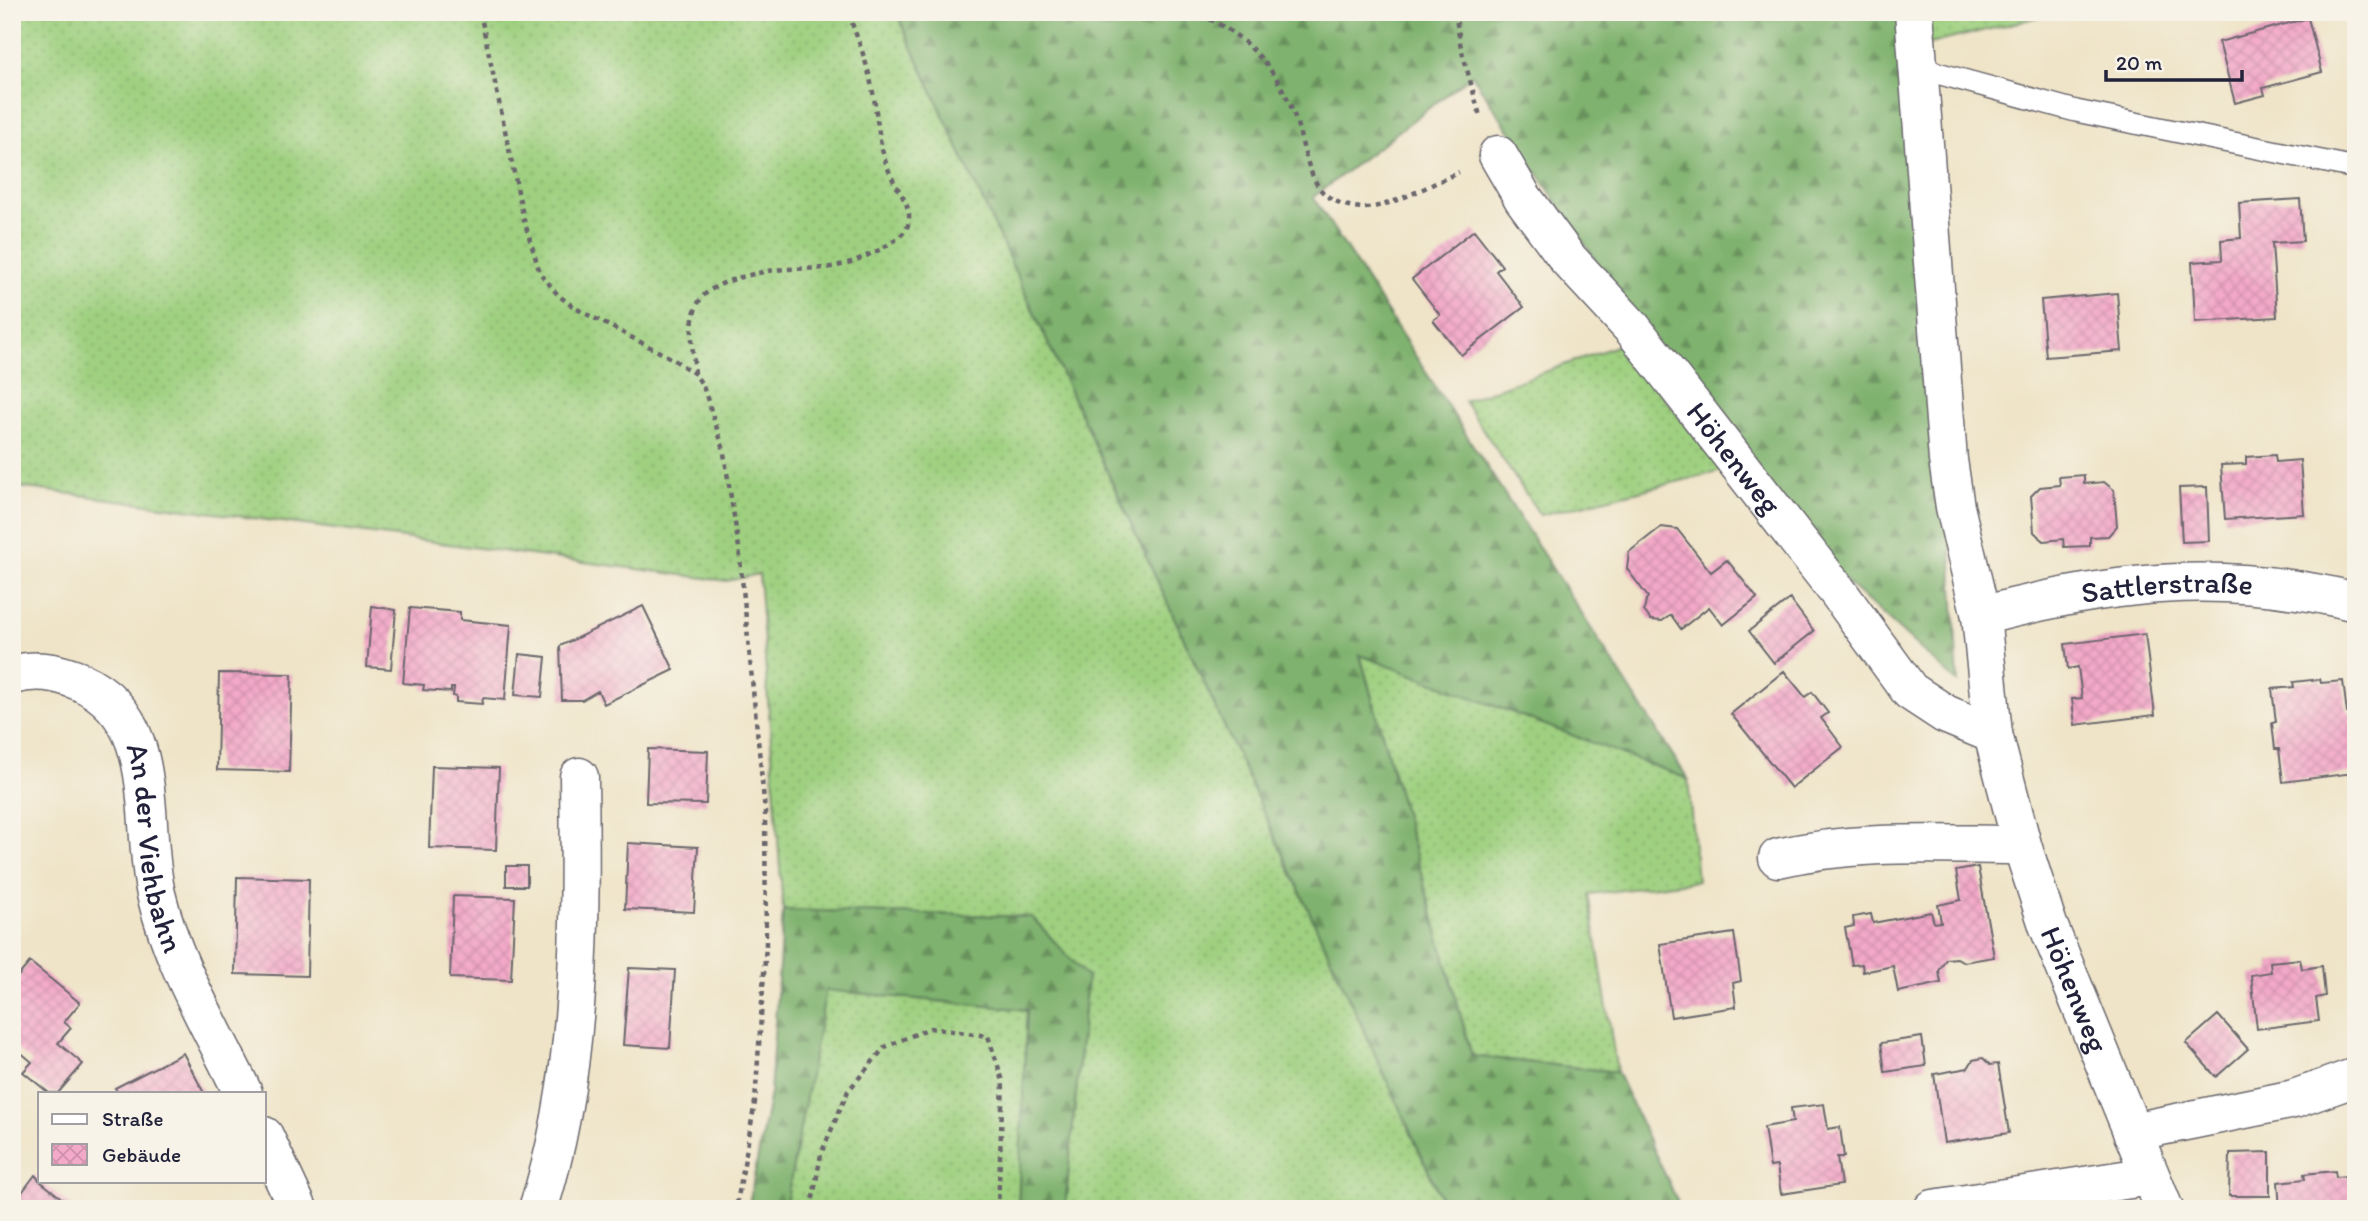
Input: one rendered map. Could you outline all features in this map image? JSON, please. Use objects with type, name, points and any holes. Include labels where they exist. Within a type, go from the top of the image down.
[{"type":"street","name":"Höhenweg","points":[[1914,12],[1948,460],[1955,507],[1981,616],[1993,734],[2022,845],[2048,925],[2157,1192],[1933,1209]]},
{"type":"street","name":"Höhenweg","points":[[1498,155],[1529,207],[1568,259],[1633,329],[1838,592],[1910,691],[1945,714],[1993,734]]},
{"type":"street","name":"Sattlerstraße","points":[[1981,616],[2041,600],[2119,586],[2179,582],[2241,583],[2355,600]]},
{"type":"street","name":"An der Viehbahn","points":[[12,674],[32,670],[66,676],[93,688],[119,710],[136,743],[145,781],[149,848],[156,894],[182,972],[242,1092]]},
{"type":"street","points":[[538,1209],[549,1175],[568,1071],[577,971],[579,777]]},
{"type":"street","points":[[1778,858],[1855,845],[2022,845]]},
{"type":"street","points":[[2133,1132],[2294,1099],[2356,1077]]},
{"type":"street","points":[[266,1140],[299,1209]]},
{"type":"lane","points":[[1919,68],[2076,111],[2356,167]]},
{"type":"path","points":[[480,12],[524,220],[540,273],[558,295],[575,308],[671,358],[695,374]]},
{"type":"path","points":[[736,1209],[755,1102],[766,945],[765,811],[755,691],[733,510],[723,446],[707,396],[695,374],[692,335],[696,308],[701,298],[720,285],[769,271],[830,267],[852,262],[896,240],[908,227],[910,216],[907,205],[893,182],[883,157],[872,84],[848,12]]},
{"type":"path","points":[[1191,12],[1235,33],[1256,51],[1276,79],[1292,109],[1310,169],[1319,188],[1333,200],[1363,208],[1383,205],[1498,155],[1477,110],[1455,12]]},
{"type":"path","points":[[811,1209],[821,1154],[848,1091],[885,1047],[930,1028],[988,1036],[1003,1081],[998,1209]]},
{"type":"green space","points":[[12,12],[896,12],[1446,1209],[1065,1209],[1087,977],[1032,917],[783,910],[759,574],[727,581],[12,486]]},
{"type":"green space","points":[[896,12],[1892,12],[1926,45],[1958,683],[1756,500],[1472,75],[1313,197],[1688,779],[1360,655],[1472,1056],[1617,1072],[1681,1209],[1446,1209]]},
{"type":"green space","points":[[1892,12],[2059,12],[1926,45]]},
{"type":"green space","points":[[1622,344],[1722,471],[1540,515],[1464,401]]},
{"type":"green space","points":[[1360,654],[1688,779],[1697,881],[1589,894],[1617,1072],[1472,1056]]},
{"type":"green space","points":[[783,910],[1032,917],[1087,977],[1065,1209],[1018,1209],[1027,1010],[826,990],[785,1209],[748,1209],[770,1093]]},
{"type":"green space","points":[[825,990],[1027,1010],[1018,1209],[785,1209]]},
{"type":"building","points":[[2308,18],[2322,72],[2263,88],[2265,95],[2235,103],[2219,42]]},
{"type":"building","points":[[2300,199],[2303,241],[2272,243],[2277,317],[2195,322],[2192,262],[2222,260],[2221,240],[2241,238],[2239,203]]},
{"type":"building","points":[[1474,230],[1502,266],[1496,271],[1524,307],[1461,355],[1433,320],[1440,315],[1412,279]]},
{"type":"building","points":[[2117,293],[2122,351],[2046,357],[2041,300]]},
{"type":"building","points":[[2275,455],[2276,462],[2300,460],[2304,514],[2225,519],[2221,465],[2246,464],[2246,457]]},
{"type":"building","points":[[2084,475],[2084,484],[2104,482],[2114,490],[2117,526],[2108,536],[2090,537],[2090,546],[2064,547],[2063,539],[2044,541],[2034,532],[2031,496],[2040,487],[2060,485],[2059,477]]},
{"type":"building","points":[[2207,487],[2209,541],[2182,542],[2179,488]]},
{"type":"building","points":[[1661,527],[1677,529],[1711,572],[1727,560],[1757,598],[1723,625],[1709,607],[1681,629],[1671,615],[1662,621],[1651,620],[1644,611],[1648,597],[1627,569],[1629,552]]},
{"type":"building","points":[[1790,599],[1814,631],[1774,663],[1749,631]]},
{"type":"building","points":[[372,606],[396,610],[391,669],[367,667]]},
{"type":"building","points":[[643,606],[674,670],[604,704],[598,691],[582,700],[562,700],[560,646]]},
{"type":"building","points":[[410,608],[460,612],[460,620],[511,625],[505,700],[483,698],[482,704],[456,702],[456,697],[453,696],[454,688],[451,688],[451,692],[423,690],[424,685],[403,683]]},
{"type":"building","points":[[2145,634],[2155,715],[2075,725],[2072,699],[2082,698],[2078,667],[2068,669],[2065,644]]},
{"type":"building","points":[[519,654],[546,657],[542,697],[515,695]]},
{"type":"building","points":[[1784,671],[1805,697],[1812,692],[1828,713],[1821,718],[1843,747],[1791,788],[1731,714]]},
{"type":"building","points":[[219,673],[292,674],[289,772],[217,770]]},
{"type":"building","points":[[2320,679],[2321,683],[2343,681],[2347,713],[2351,713],[2354,740],[2350,740],[2354,773],[2283,782],[2279,749],[2275,749],[2272,723],[2276,722],[2272,689],[2294,687],[2293,682]]},
{"type":"building","points":[[648,749],[708,751],[706,804],[646,803]]},
{"type":"building","points":[[432,766],[499,768],[496,850],[429,848]]},
{"type":"building","points":[[628,843],[698,847],[694,912],[625,909]]},
{"type":"building","points":[[506,866],[527,866],[527,886],[506,886]]},
{"type":"building","points":[[1978,867],[1994,957],[1964,962],[1957,958],[1946,959],[1939,971],[1941,983],[1898,992],[1893,966],[1863,972],[1862,964],[1852,965],[1845,928],[1854,926],[1853,917],[1871,914],[1873,923],[1931,912],[1934,923],[1941,922],[1938,905],[1961,900],[1956,871]]},
{"type":"building","points":[[237,877],[309,879],[307,976],[235,974]]},
{"type":"building","points":[[453,896],[515,898],[511,980],[450,978]]},
{"type":"building","points":[[1734,933],[1741,981],[1733,983],[1736,1007],[1671,1017],[1660,944]]},
{"type":"building","points":[[2300,959],[2302,969],[2322,966],[2325,996],[2316,998],[2319,1021],[2257,1029],[2251,975],[2271,972],[2270,962]]},
{"type":"building","points":[[30,962],[80,1003],[64,1022],[71,1028],[58,1043],[83,1064],[59,1092],[48,1092],[23,1072],[32,1062],[12,1045],[12,983]]},
{"type":"building","points":[[629,968],[675,970],[670,1048],[623,1045]]},
{"type":"building","points":[[2218,1015],[2248,1049],[2216,1077],[2186,1043]]},
{"type":"building","points":[[1922,1037],[1926,1066],[1885,1072],[1881,1043]]},
{"type":"building","points":[[183,1053],[203,1092],[117,1092],[115,1088]]},
{"type":"building","points":[[1983,1058],[1990,1065],[1998,1064],[2009,1133],[1944,1143],[1934,1074],[1968,1068],[1973,1060]]},
{"type":"building","points":[[1824,1104],[1828,1129],[1840,1127],[1844,1157],[1837,1157],[1841,1185],[1781,1194],[1777,1166],[1770,1167],[1764,1127],[1793,1122],[1791,1108]]},
{"type":"building","points":[[2270,1152],[2270,1196],[2229,1196],[2230,1153]]},
{"type":"building","points":[[2335,1171],[2336,1177],[2356,1175],[2356,1209],[2280,1209],[2278,1182],[2305,1179],[2304,1174]]},
{"type":"building","points":[[35,1175],[38,1182],[75,1209],[12,1209],[12,1192],[14,1190],[20,1195]]}]
